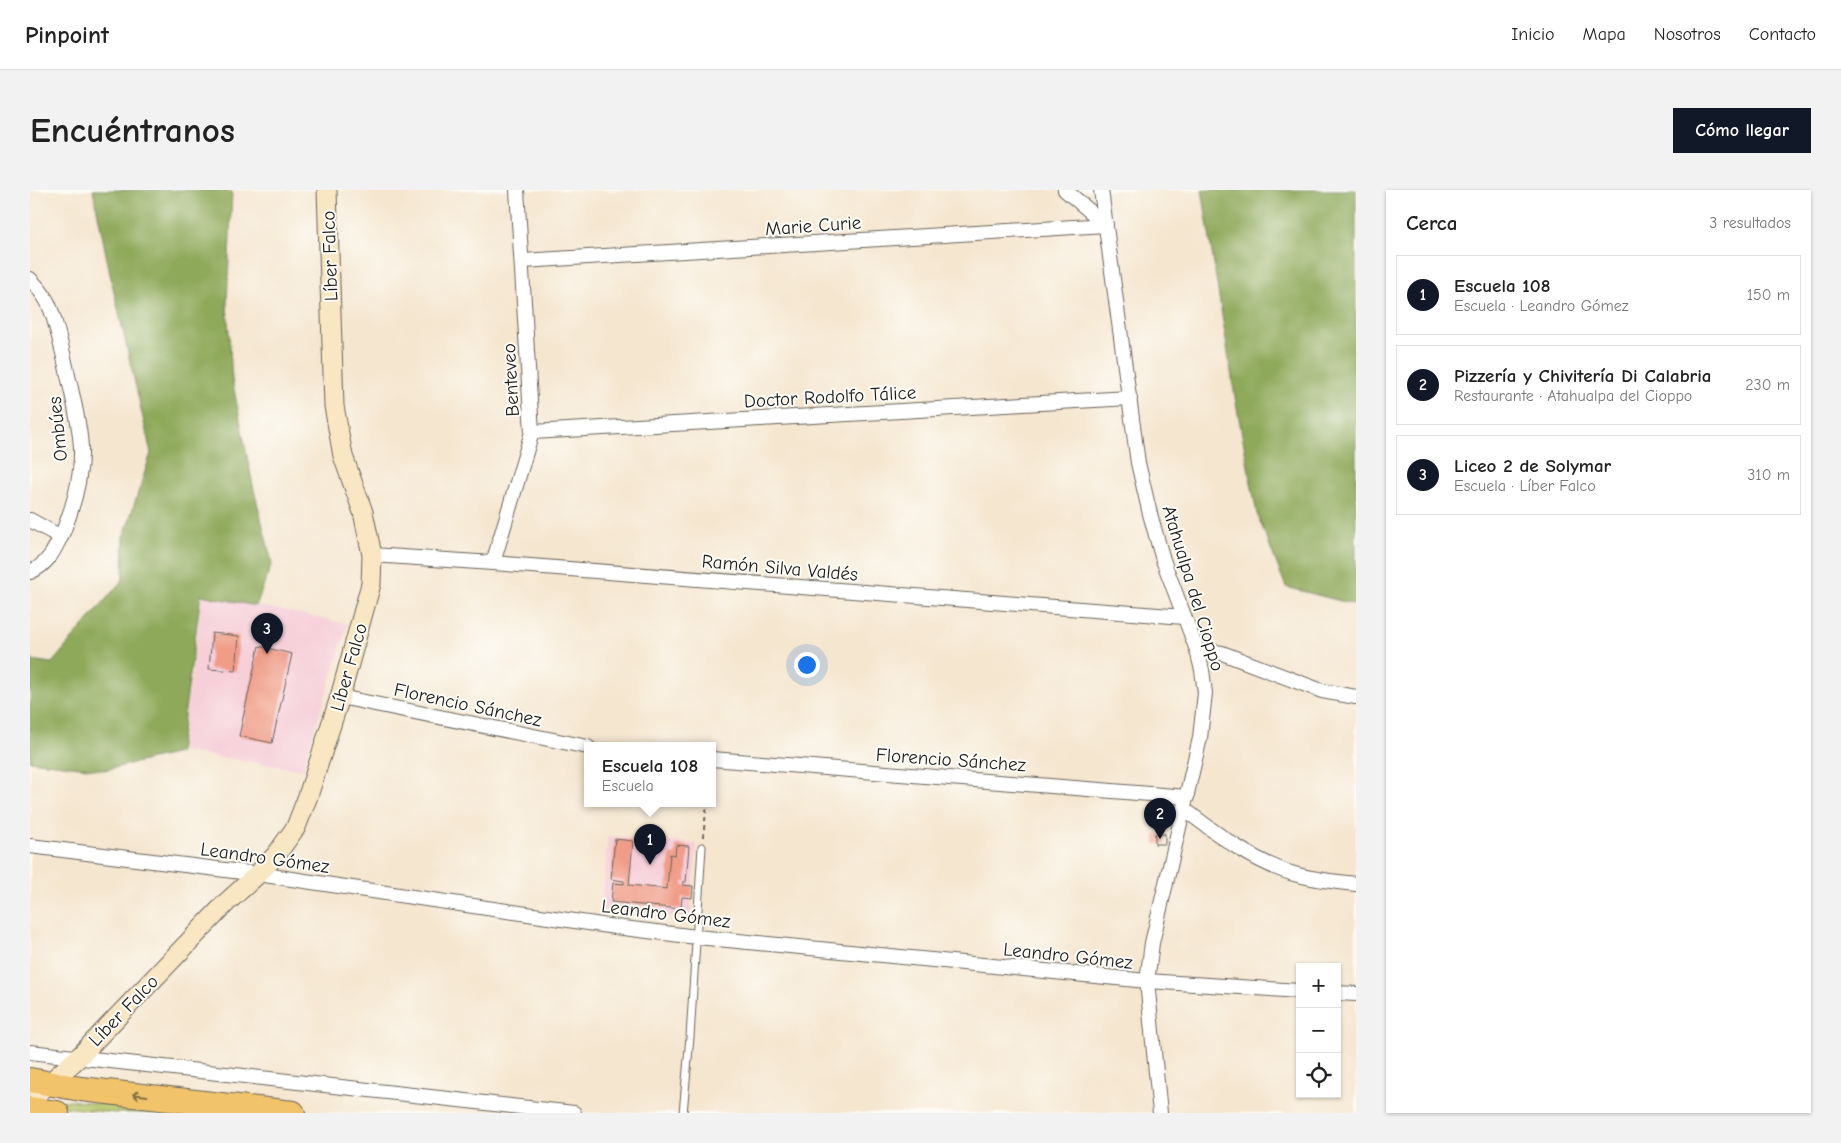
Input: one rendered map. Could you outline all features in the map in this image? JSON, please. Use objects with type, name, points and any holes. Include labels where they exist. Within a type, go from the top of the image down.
[{"type":"highway","points":[[39,1082],[81,1089],[293,1113]]},
{"type":"highway","points":[[30,1109],[57,1113]]},
{"type":"street","name":"Líber Falco","points":[[30,1100],[39,1082],[78,1058],[227,902],[276,855],[296,827],[308,796],[340,697],[371,584],[372,555],[363,512],[343,456],[334,406],[327,190]]},
{"type":"street","name":"Benteveo","points":[[493,563],[532,432],[523,261],[517,190]]},
{"type":"street","points":[[1065,190],[1106,226]]},
{"type":"street","name":"Atahualpa del Cioppo","points":[[1101,190],[1138,463],[1163,560],[1197,650],[1205,693],[1200,738],[1152,943],[1147,981],[1160,1113]]},
{"type":"street","name":"Marie Curie","points":[[523,261],[1106,226]]},
{"type":"street","name":"Ombúes","points":[[30,279],[45,297],[51,309],[64,356],[79,426],[81,448],[78,486],[70,516],[51,557],[32,572]]},
{"type":"street","name":"Doctor Rodolfo Tálice","points":[[532,432],[1130,398]]},
{"type":"street","points":[[30,520],[61,537]]},
{"type":"street","name":"Ramón Silva Valdés","points":[[372,555],[1184,617]]},
{"type":"street","points":[[1197,650],[1222,653],[1322,690],[1356,697]]},
{"type":"street","name":"Florencio Sánchez","points":[[340,697],[584,746]]},
{"type":"street","name":"Florencio Sánchez","points":[[716,759],[1185,803]]},
{"type":"street","points":[[1185,803],[1223,838],[1271,864],[1296,875],[1330,882],[1356,884]]},
{"type":"street","name":"Leandro Gómez","points":[[30,846],[258,874],[615,927],[697,937],[1147,981],[1296,991]]},
{"type":"street","points":[[1341,993],[1356,994]]},
{"type":"street","points":[[30,1052],[574,1113]]},
{"type":"lane","points":[[683,1113],[690,1037],[702,847]]},
{"type":"path","points":[[702,847],[707,807]]},
{"type":"shaded area","points":[[203,594],[348,624],[302,770],[181,751]]},
{"type":"shaded area","points":[[608,836],[697,844],[690,918],[601,910]]},
{"type":"green space","points":[[93,190],[219,190],[232,192],[227,304],[232,379],[253,486],[272,563],[256,606],[201,595],[179,753],[104,770],[30,761],[30,660],[52,663],[123,579],[124,536],[151,453]]},
{"type":"green space","points":[[1202,190],[1356,190],[1356,605],[1286,587],[1257,514],[1236,403]]},
{"type":"green space","points":[[69,1100],[175,1113],[114,1113],[65,1107],[59,1102]]},
{"type":"building","points":[[212,633],[239,636],[236,671],[209,669]]},
{"type":"building","points":[[259,646],[292,654],[272,743],[239,736]]},
{"type":"building","points":[[1155,834],[1165,834],[1165,844],[1155,844]]},
{"type":"building","points":[[615,839],[633,841],[629,885],[667,889],[670,854],[675,855],[676,845],[689,846],[686,882],[683,882],[683,885],[693,886],[692,898],[682,897],[681,909],[611,902],[613,883],[624,884],[624,881],[611,879]]},
{"type":"place","name":"Liceo 2 de Solymar","points":[[267,654]]},
{"type":"place","name":"Pizzería y Chivitería Di Calabria","points":[[1160,839]]},
{"type":"place","name":"Escuela 108","points":[[650,865]]}]
